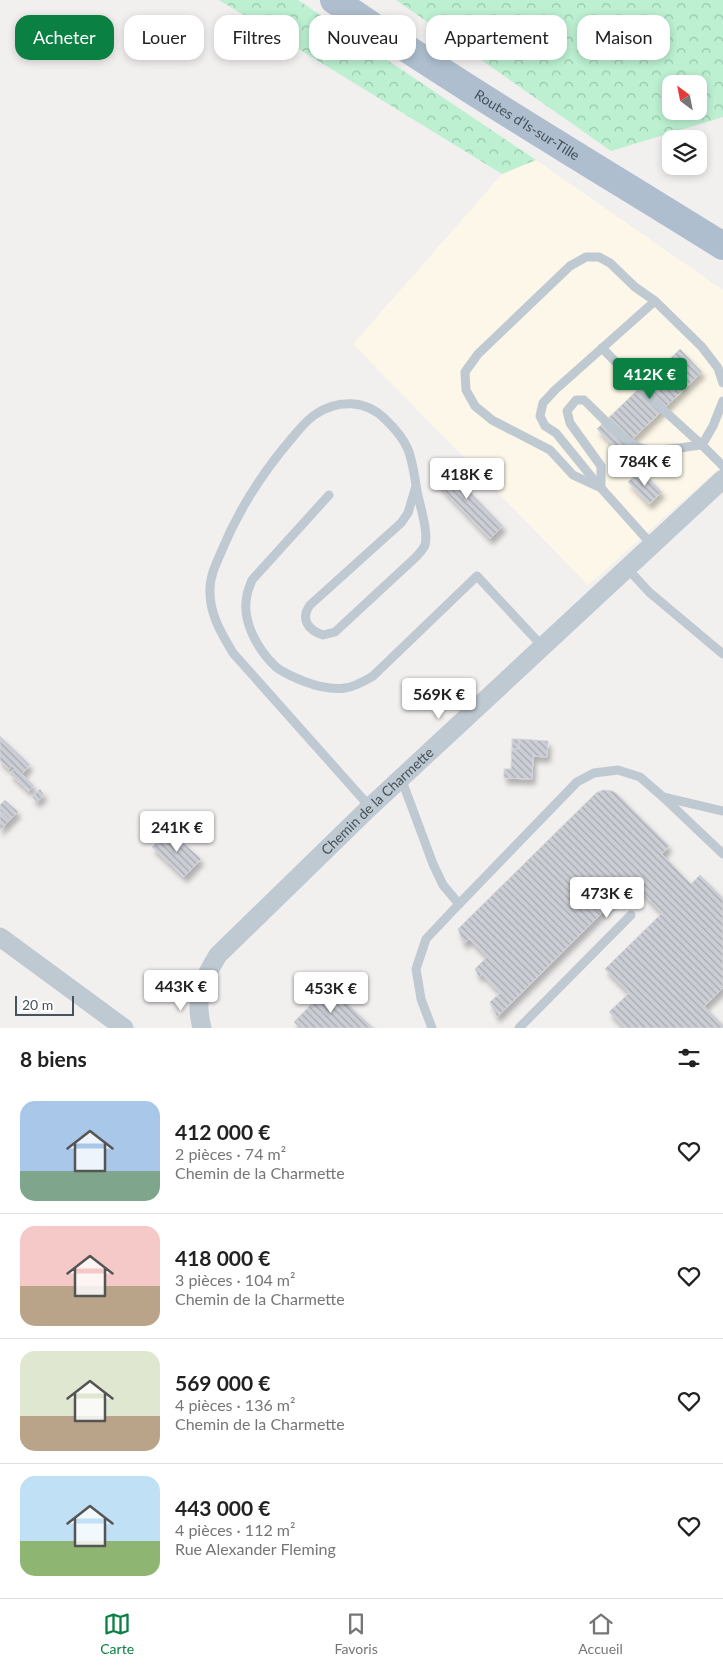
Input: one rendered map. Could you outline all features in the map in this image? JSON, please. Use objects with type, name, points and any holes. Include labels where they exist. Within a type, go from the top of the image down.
[{"type":"main road","name":"Routes d'Is-sur-Tille","points":[[334,0],[380,32],[555,144],[723,246]]},
{"type":"street","name":"Chemin de la Charmette","points":[[202,1028],[198,1012],[200,993],[207,972],[218,955],[370,807],[543,648],[723,478]]},
{"type":"street","points":[[0,937],[124,1028]]},
{"type":"lane","points":[[601,488],[573,475],[550,450],[492,420],[475,406],[466,390],[465,372],[478,354],[570,266],[586,257],[599,257],[610,263],[635,288],[655,301],[702,347],[718,368],[723,383]]},
{"type":"lane","points":[[652,545],[556,434],[545,426],[540,416],[543,403],[555,390],[655,301]]},
{"type":"lane","points":[[602,348],[658,405],[723,466]]},
{"type":"lane","points":[[601,488],[601,466],[570,423],[567,411],[576,400],[584,400],[617,432],[642,448],[668,449],[702,445]]},
{"type":"lane","points":[[702,445],[713,426],[723,401]]},
{"type":"lane","points":[[370,807],[233,652],[213,613],[210,588],[214,568],[231,528],[252,491],[276,457],[307,421],[324,409],[353,403],[364,405],[381,414],[403,438],[414,468],[426,536],[421,552],[334,632],[323,635],[310,628],[304,617],[310,605],[401,523],[408,513],[416,486]]},
{"type":"lane","points":[[329,495],[252,580],[246,596],[249,626],[256,642],[277,668],[309,683],[326,688],[345,688],[360,684],[373,676],[477,576],[543,648]]},
{"type":"lane","points":[[627,568],[649,592],[723,654]]},
{"type":"lane","points":[[432,1028],[421,999],[416,969],[426,939],[577,782],[594,773],[618,770],[640,777],[723,854]]},
{"type":"lane","points":[[401,778],[443,886],[459,904]]},
{"type":"lane","points":[[663,797],[723,811]]},
{"type":"lane","points":[[519,1028],[631,915]]},
{"type":"shaded area","points":[[536,160],[723,290],[723,465],[588,585],[353,344],[502,174]]},
{"type":"green space","points":[[219,0],[298,0],[320,15],[309,15],[309,55],[299,49],[299,15],[243,15]]},
{"type":"green space","points":[[396,0],[723,0],[723,117],[680,130],[662,130],[662,136],[611,151],[481,60],[567,60],[567,15],[426,15],[426,21]]},
{"type":"green space","points":[[317,60],[387,60],[536,160],[502,174]]},
{"type":"building","points":[[680,349],[702,372],[619,452],[597,429]]},
{"type":"building","points":[[449,462],[461,473],[456,478],[503,526],[490,539],[432,478]]},
{"type":"building","points":[[641,470],[662,492],[649,504],[628,482]]},
{"type":"building","points":[[0,736],[30,765],[22,774],[34,786],[29,791],[10,774],[15,768],[12,766],[9,769],[0,761]]},
{"type":"building","points":[[512,739],[519,739],[519,749],[512,749]]},
{"type":"building","points":[[519,739],[548,741],[547,757],[533,756],[532,779],[504,778],[504,769],[511,769],[512,749],[519,749]]},
{"type":"building","points":[[40,789],[44,795],[37,802],[32,797]]},
{"type":"building","points":[[603,790],[616,793],[669,846],[662,854],[691,884],[700,875],[723,898],[723,988],[704,1006],[723,1025],[723,1028],[625,1028],[609,1012],[629,993],[605,969],[662,913],[632,883],[497,1017],[490,1002],[500,993],[482,974],[479,977],[475,969],[487,957],[469,939],[464,944],[458,929],[596,793]]},
{"type":"building","points":[[5,800],[18,812],[10,820],[0,811],[0,805]]},
{"type":"building","points":[[0,811],[10,820],[0,830]]},
{"type":"building","points":[[169,830],[201,859],[184,877],[152,847]]},
{"type":"building","points":[[329,986],[373,1028],[300,1028],[294,1022]]}]
